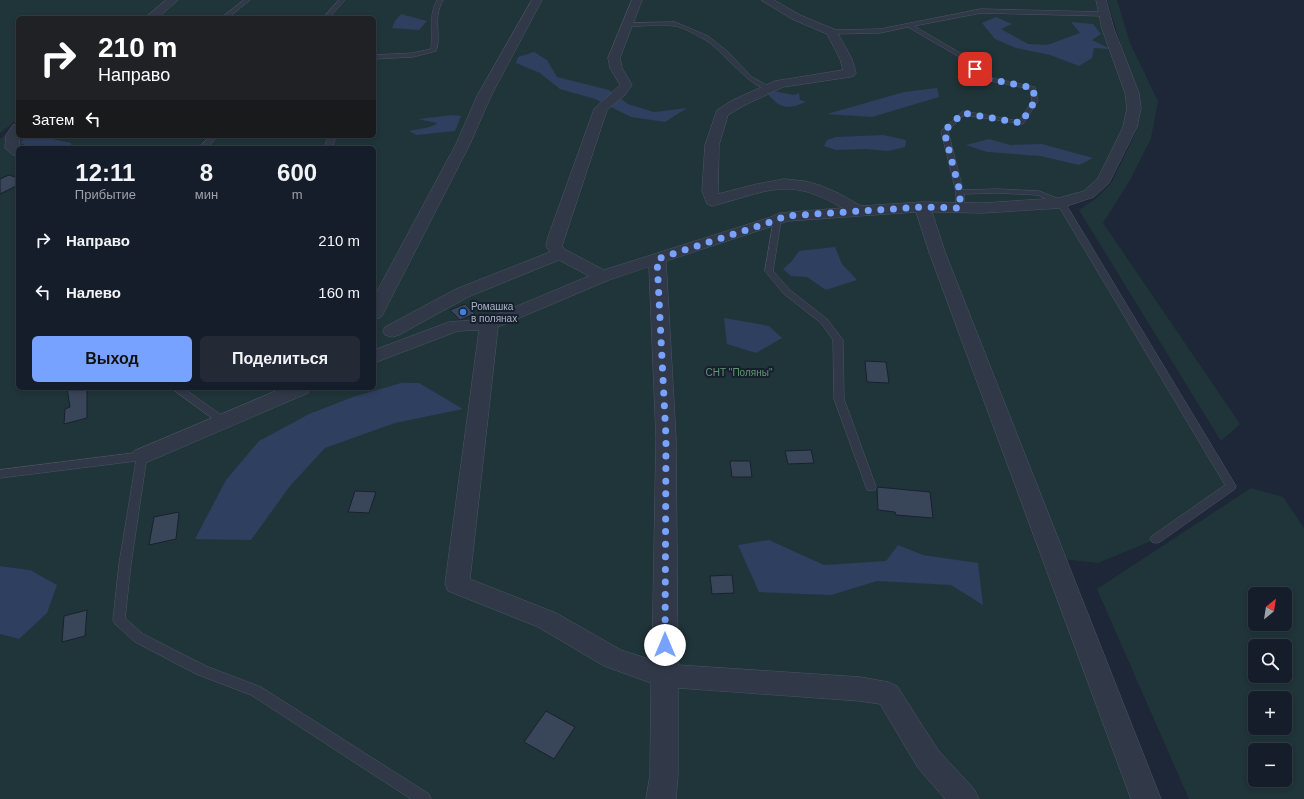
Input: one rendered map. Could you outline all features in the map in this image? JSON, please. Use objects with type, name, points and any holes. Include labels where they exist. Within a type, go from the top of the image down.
[{"type":"street","points":[[153,16],[173,0]]},
{"type":"street","points":[[376,310],[463,144],[484,96],[537,0]]},
{"type":"street","points":[[603,276],[560,254],[554,246],[601,109],[606,103],[624,90],[626,85],[616,68],[614,58],[637,0]]},
{"type":"street","points":[[766,0],[796,17],[832,32],[846,59],[850,73],[780,84],[768,88],[722,113],[712,146],[710,191],[712,202],[769,186],[785,184],[804,185],[848,204],[858,211]]},
{"type":"street","points":[[376,325],[396,338],[455,326],[489,324],[603,276],[777,220],[785,216],[922,207],[960,200],[983,208],[1062,203],[1090,194],[1104,180],[1130,127],[1134,108],[1132,93],[1103,14],[1101,0]]},
{"type":"street","points":[[16,131],[13,135],[12,148],[16,151]]},
{"type":"street","points":[[922,207],[937,252],[1050,551],[1146,799]]},
{"type":"street","points":[[376,355],[396,338],[462,294],[560,254]]},
{"type":"street","points":[[657,259],[666,438],[664,775],[661,799]]},
{"type":"street","points":[[489,324],[457,584],[547,620],[613,658],[665,676],[860,689],[888,694],[928,759],[964,799]]},
{"type":"street","points":[[142,456],[296,390]]},
{"type":"lane","points":[[227,16],[248,0]]},
{"type":"lane","points":[[328,16],[342,0]]},
{"type":"lane","points":[[376,57],[413,55],[434,50],[432,20],[436,6],[440,0]]},
{"type":"lane","points":[[832,32],[880,31],[981,11],[1103,14]]},
{"type":"lane","points":[[627,25],[675,24],[706,37],[725,52],[750,78],[768,88]]},
{"type":"lane","points":[[908,25],[970,61],[979,77],[1033,88],[1035,101],[1021,123],[963,113],[944,131],[960,200]]},
{"type":"lane","points":[[205,146],[212,138]]},
{"type":"lane","points":[[1062,203],[1231,486],[1156,539]]},
{"type":"lane","points":[[777,220],[769,271],[787,292],[824,321],[838,340],[839,399],[871,487]]},
{"type":"lane","points":[[179,390],[223,421]]},
{"type":"lane","points":[[0,474],[142,456],[125,564],[119,620],[139,638],[201,670],[256,691],[369,766],[424,799]]},
{"type":"green space","points":[[0,0],[168,0],[148,16],[16,16],[16,121],[0,133]]},
{"type":"green space","name":"СНТ \"Поляны\"","points":[[173,0],[1101,0],[1134,108],[1104,180],[1062,203],[1231,486],[1156,539],[1098,563],[1053,558],[1146,799],[0,799],[0,634],[20,639],[30,570],[0,566],[0,139],[16,127],[16,138],[376,138],[376,16],[153,16]]},
{"type":"green space","points":[[1107,0],[1117,0],[1130,43],[1158,101],[1151,138],[1130,180],[1103,223],[1240,424],[1221,441],[1079,210],[1097,198],[1112,182],[1136,132],[1140,107]]},
{"type":"green space","points":[[1251,488],[1283,497],[1304,528],[1304,799],[1189,799],[1097,589]]},
{"type":"water","points":[[401,14],[427,21],[419,30],[392,28],[395,21]]},
{"type":"water","points":[[996,17],[1012,24],[1001,29],[1028,44],[1047,45],[1080,33],[1071,22],[1093,24],[1101,34],[1092,40],[1111,49],[1094,48],[1092,58],[1079,66],[1050,55],[1016,48],[995,39],[982,23]]},
{"type":"water","points":[[534,52],[547,60],[557,77],[609,90],[628,104],[654,112],[687,108],[665,122],[631,117],[595,99],[560,89],[540,73],[516,63],[518,57]]},
{"type":"water","points":[[937,88],[939,97],[872,117],[827,114],[904,92]]},
{"type":"water","points":[[773,91],[794,95],[799,93],[800,100],[806,102],[789,107],[780,105],[767,93]]},
{"type":"water","points":[[453,115],[461,116],[455,131],[417,135],[409,131],[435,125],[437,123],[418,119]]},
{"type":"water","points":[[883,135],[906,140],[905,147],[888,151],[865,149],[836,150],[824,146],[827,140],[836,137]]},
{"type":"water","points":[[24,138],[48,138],[71,143],[72,146],[28,146],[21,143]]},
{"type":"water","points":[[989,139],[1010,145],[1042,144],[1093,158],[1079,165],[1040,156],[987,152],[966,145]]},
{"type":"water","points":[[835,247],[842,264],[857,280],[826,290],[807,277],[791,276],[783,269],[792,261],[799,251]]},
{"type":"water","points":[[724,318],[769,326],[782,338],[756,353],[727,344]]},
{"type":"water","points":[[401,383],[419,383],[463,409],[395,423],[325,448],[290,486],[251,540],[195,539],[226,480],[259,441],[309,414],[353,397]]},
{"type":"water","points":[[769,540],[824,565],[886,561],[898,545],[923,555],[978,563],[983,605],[951,585],[877,581],[831,595],[759,592],[738,545]]},
{"type":"water","points":[[0,566],[30,570],[57,585],[47,613],[19,639],[0,634]]},
{"type":"building","points":[[9,175],[16,177],[16,186],[0,194],[0,179]]},
{"type":"building","name":"Ромашка в полянах","points":[[465,304],[475,314],[460,320],[450,310]]},
{"type":"building","points":[[865,361],[886,362],[889,383],[867,382]]},
{"type":"building","points":[[67,390],[87,390],[87,418],[64,424],[65,409],[70,407]]},
{"type":"building","points":[[811,450],[814,463],[788,464],[785,451]]},
{"type":"building","points":[[730,461],[750,461],[752,477],[732,477]]},
{"type":"building","points":[[877,487],[930,492],[933,518],[896,515],[895,512],[878,510]]},
{"type":"building","points":[[355,491],[376,492],[369,513],[348,512]]},
{"type":"building","points":[[179,512],[176,539],[149,545],[154,517]]},
{"type":"building","points":[[732,575],[734,593],[712,594],[710,576]]},
{"type":"building","points":[[87,610],[85,636],[62,642],[64,616]]},
{"type":"building","points":[[546,711],[575,727],[554,759],[524,742]]},
{"type":"place","name":"Ромашка в полянах","points":[[463,312]]},
{"type":"route","points":[[665,645],[666,438],[657,259],[777,220],[785,216],[922,207],[960,208],[960,192],[944,131],[963,113],[1021,123],[1035,101],[1033,88],[979,77],[975,69]]}]
